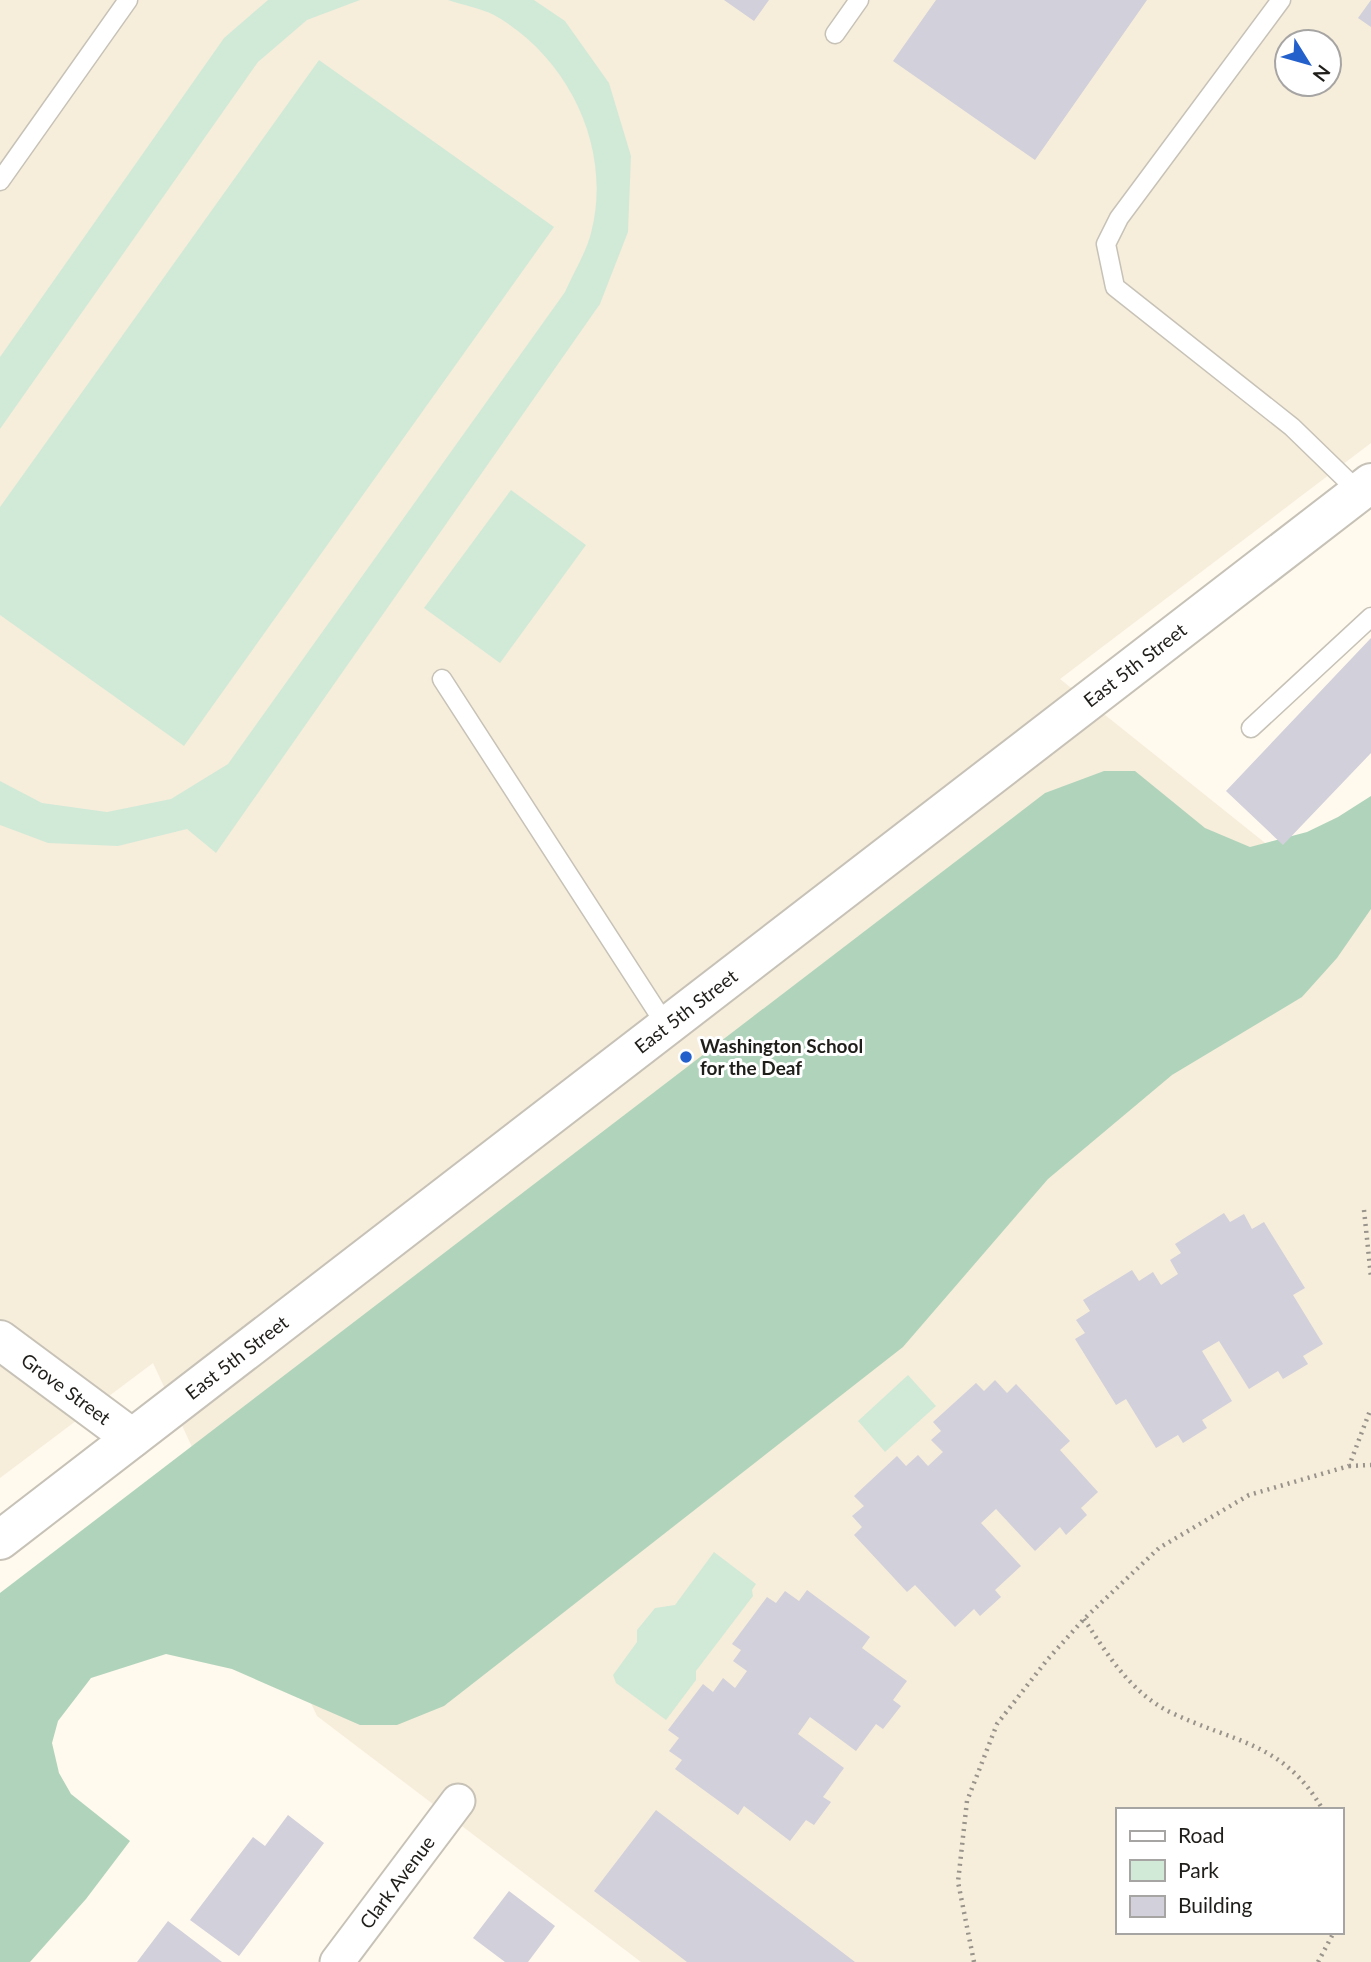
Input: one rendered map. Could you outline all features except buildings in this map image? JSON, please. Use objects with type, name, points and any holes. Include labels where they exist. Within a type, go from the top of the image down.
[{"type":"street","name":"East 5th Street","points":[[0,1540],[1365,487]]},
{"type":"street","name":"Grove Street","points":[[0,1340],[132,1438]]},
{"type":"street","name":"Clark Avenue","points":[[337,1962],[458,1801]]},
{"type":"lane","points":[[0,181],[128,0]]},
{"type":"lane","points":[[835,34],[859,0]]},
{"type":"lane","points":[[1281,0],[1119,218],[1107,244],[1115,287],[1365,487]]},
{"type":"lane","points":[[1251,728],[1371,617]]},
{"type":"lane","points":[[442,679],[667,1027]]},
{"type":"path","points":[[1364,1210],[1371,1277]]},
{"type":"path","points":[[1349,1466],[1371,1408]]},
{"type":"path","points":[[974,1962],[958,1882],[967,1801],[997,1724],[1047,1660],[1084,1619],[1159,1548],[1249,1495],[1349,1466],[1371,1465]]},
{"type":"path","points":[[1084,1619],[1118,1672],[1168,1711],[1272,1753],[1309,1786],[1322,1808]]},
{"type":"path","points":[[1318,1962],[1333,1934]]},
{"type":"shaded area","name":"Washington School for the Deaf","points":[[0,0],[1371,0],[1371,443],[1060,679],[1294,866],[1371,848],[1371,1962],[641,1962],[317,1716],[153,1363],[0,1478]]},
{"type":"green space","points":[[268,0],[360,0],[307,20],[258,62],[0,429],[0,357],[224,38]]},
{"type":"green space","points":[[448,0],[534,0],[565,21],[609,83],[631,156],[628,232],[600,304],[216,853],[187,829],[118,846],[48,843],[0,825],[0,781],[42,803],[107,812],[171,799],[228,764],[565,292],[589,240],[596,201],[596,169],[590,138],[579,108],[544,55],[521,33],[483,10]]},
{"type":"green space","points":[[319,60],[554,227],[184,746],[0,615],[0,507]]},
{"type":"green space","points":[[511,490],[586,545],[500,663],[424,608]]},
{"type":"green space","points":[[1104,771],[1135,771],[1205,828],[1250,847],[1307,832],[1338,817],[1371,796],[1371,909],[1337,958],[1302,997],[1172,1075],[1048,1179],[903,1347],[444,1706],[397,1725],[360,1725],[232,1669],[166,1654],[91,1678],[58,1721],[52,1743],[59,1773],[71,1794],[130,1841],[86,1899],[30,1962],[0,1962],[0,1593],[1045,793]]},
{"type":"green space","points":[[908,1375],[936,1406],[885,1452],[858,1421]]},
{"type":"green space","points":[[714,1552],[756,1584],[752,1590],[753,1596],[696,1671],[696,1680],[666,1720],[616,1683],[613,1675],[637,1642],[637,1630],[655,1608],[675,1605]]},
{"type":"place","name":"Washington School for the Deaf","points":[[686,1057]]}]
